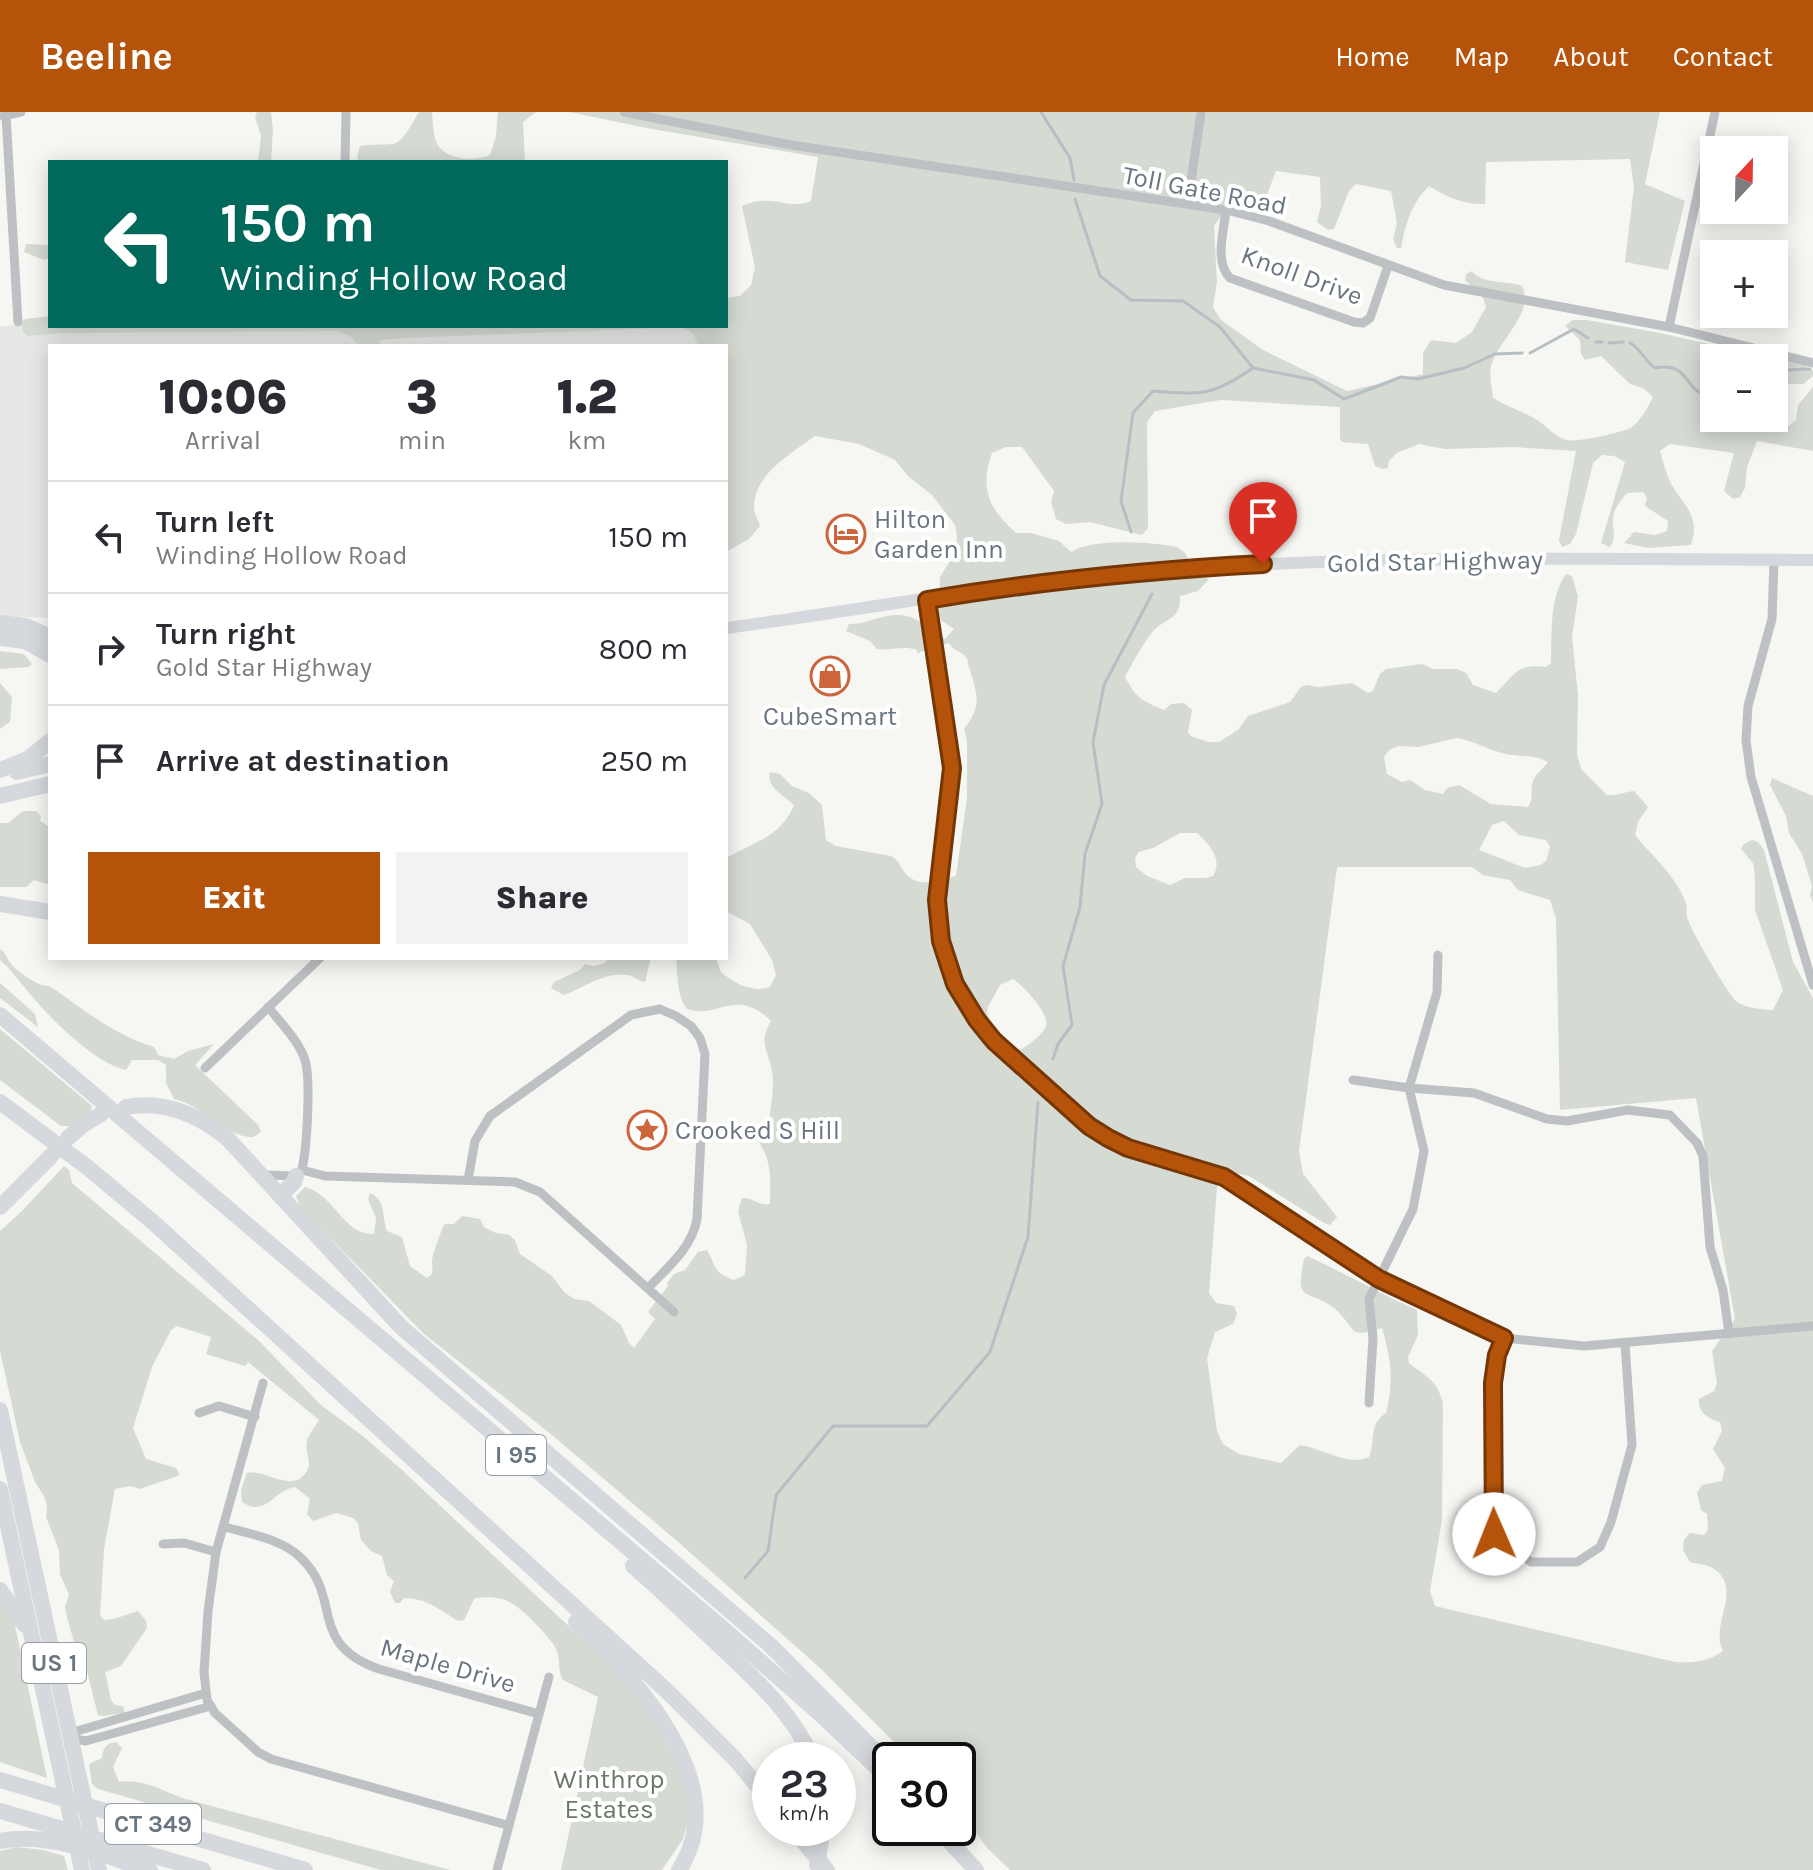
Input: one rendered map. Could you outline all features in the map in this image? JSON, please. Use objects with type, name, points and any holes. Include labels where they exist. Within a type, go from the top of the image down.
[{"type":"highway","points":[[0,623],[26,626],[48,636]]},
{"type":"highway","points":[[0,638],[25,641],[48,654]]},
{"type":"highway","points":[[0,773],[28,759],[48,743]]},
{"type":"highway","points":[[0,773],[48,764]]},
{"type":"highway","points":[[0,796],[48,786]]},
{"type":"highway","points":[[0,904],[48,912]]},
{"type":"highway","points":[[23,909],[48,921]]},
{"type":"highway","name":"I 95","points":[[0,1015],[100,1106],[140,1133],[720,1626],[872,1763]]},
{"type":"highway","name":"I 95","points":[[0,1102],[87,1167],[154,1223],[668,1692],[752,1779]]},
{"type":"highway","points":[[68,1138],[100,1106]]},
{"type":"highway","points":[[126,1107],[160,1106],[196,1117],[228,1139],[401,1327],[771,1646],[872,1749]]},
{"type":"highway","points":[[2,1205],[52,1155]]},
{"type":"highway","points":[[280,1196],[299,1173]]},
{"type":"highway","points":[[192,1178],[317,1294],[680,1609],[778,1704],[804,1742]]},
{"type":"highway","name":"US 1","points":[[0,1410],[11,1552],[62,1740],[60,1771],[82,1868]]},
{"type":"highway","points":[[381,1430],[469,1522],[605,1651],[638,1688],[665,1726],[687,1770],[695,1805],[692,1840],[679,1870]]},
{"type":"highway","name":"US 1","points":[[0,1489],[31,1636],[62,1740],[79,1776],[99,1870]]},
{"type":"highway","points":[[0,1590],[31,1636]]},
{"type":"highway","points":[[0,1768],[74,1800]]},
{"type":"highway","name":"CT 349","points":[[0,1780],[305,1870]]},
{"type":"highway","name":"CT 349","points":[[0,1811],[203,1870]]},
{"type":"highway","points":[[0,1841],[43,1839],[150,1870]]},
{"type":"highway","points":[[807,1846],[827,1870]]},
{"type":"highway","points":[[815,1870],[820,1846]]},
{"type":"highway","points":[[955,1846],[978,1870]]},
{"type":"highway","points":[[960,1846],[978,1870]]},
{"type":"main road","name":"Gold Star Highway","points":[[728,628],[1012,585],[1124,573],[1291,563],[1813,560]]},
{"type":"street","points":[[18,322],[3,116],[21,112]]},
{"type":"street","points":[[345,160],[346,112]]},
{"type":"street","name":"Toll Gate Road","points":[[624,112],[791,145],[1226,210],[1269,221],[1388,266],[1469,292],[1669,327],[1813,363]]},
{"type":"street","points":[[1188,203],[1201,112]]},
{"type":"street","points":[[1669,327],[1715,112]]},
{"type":"street","name":"Knoll Drive","points":[[1226,210],[1221,262],[1230,278],[1354,322],[1363,323],[1370,318],[1388,266]]},
{"type":"street","points":[[1774,560],[1772,619],[1747,708],[1746,740],[1751,777],[1813,985]]},
{"type":"street","points":[[927,600],[952,768],[937,900],[941,941],[955,984],[977,1020],[994,1041],[1089,1126],[1128,1148],[1224,1177],[1379,1279],[1504,1338],[1584,1346],[1813,1326]]},
{"type":"street","points":[[1369,1403],[1373,1338],[1369,1299],[1413,1209],[1424,1151],[1409,1088],[1437,992],[1438,955]]},
{"type":"street","points":[[205,1068],[318,960]]},
{"type":"street","points":[[268,1007],[305,1059],[305,1131],[299,1173]]},
{"type":"street","points":[[468,1180],[475,1141],[490,1116],[631,1015],[660,1009],[676,1016],[691,1026],[700,1038],[705,1054],[697,1219],[695,1231],[686,1247],[648,1288]]},
{"type":"street","points":[[1353,1080],[1474,1093],[1547,1119],[1567,1121],[1628,1110],[1670,1115],[1697,1143],[1703,1156],[1710,1247],[1723,1290],[1729,1334]]},
{"type":"street","points":[[261,1175],[299,1173],[515,1182],[540,1192],[674,1312]]},
{"type":"street","points":[[1504,1338],[1497,1355],[1493,1383],[1494,1534],[1531,1562],[1577,1562],[1600,1547],[1611,1522],[1632,1445],[1625,1344]]},
{"type":"street","points":[[263,1383],[216,1552],[204,1654],[208,1700],[230,1728],[271,1759],[507,1825]]},
{"type":"street","points":[[199,1413],[219,1406],[255,1417]]},
{"type":"street","name":"Maple Drive","points":[[225,1527],[276,1543],[299,1557],[320,1587],[335,1638],[353,1659],[539,1714]]},
{"type":"street","points":[[163,1544],[184,1543],[216,1552]]},
{"type":"street","points":[[497,1870],[549,1677]]},
{"type":"street","points":[[62,1740],[86,1741],[208,1700]]},
{"type":"shaded area","points":[[0,326],[706,328],[708,344],[48,344],[48,618],[0,616]]},
{"type":"green space","points":[[257,112],[271,112],[271,160],[258,160],[261,136],[255,117]]},
{"type":"green space","points":[[419,112],[432,112],[435,137],[442,150],[454,157],[477,158],[490,155],[496,136],[498,112],[536,112],[523,122],[525,160],[357,158],[360,146],[396,143]]},
{"type":"green space","points":[[569,112],[1660,112],[1645,184],[1685,201],[1668,270],[1625,262],[1634,187],[1630,159],[1486,162],[1485,204],[1456,200],[1429,186],[1410,214],[1401,248],[1397,248],[1393,239],[1397,223],[1391,191],[1356,184],[1349,191],[1334,229],[1328,230],[1317,222],[1321,205],[1320,177],[1276,171],[1262,208],[1230,204],[1214,226],[1217,282],[1213,307],[1221,320],[1263,350],[1347,391],[1423,374],[1423,353],[1431,340],[1456,343],[1472,332],[1486,307],[1483,298],[1465,280],[1466,274],[1472,271],[1488,280],[1522,286],[1524,307],[1491,366],[1493,398],[1572,441],[1632,427],[1653,397],[1643,388],[1630,384],[1601,356],[1585,360],[1581,354],[1580,340],[1565,326],[1573,320],[1587,320],[1709,344],[1700,344],[1700,432],[1788,432],[1788,426],[1796,420],[1798,405],[1813,387],[1813,451],[1757,441],[1740,497],[1733,499],[1724,491],[1734,453],[1670,444],[1660,451],[1671,483],[1693,519],[1691,545],[1648,548],[1624,543],[1634,532],[1655,535],[1667,531],[1668,521],[1645,506],[1647,498],[1643,492],[1627,493],[1622,498],[1614,514],[1612,543],[1610,547],[1601,543],[1625,462],[1614,456],[1602,455],[1593,463],[1576,534],[1570,544],[1562,547],[1559,540],[1576,451],[1514,447],[1445,449],[1419,444],[1397,453],[1389,461],[1388,468],[1383,469],[1375,466],[1368,444],[1342,442],[1340,407],[1221,400],[1155,411],[1147,422],[1148,528],[1142,535],[1090,522],[1066,524],[1056,519],[1051,502],[1054,491],[1022,447],[1006,447],[992,453],[986,477],[993,506],[1016,533],[1031,533],[1059,541],[1071,552],[1107,543],[1177,547],[1185,553],[1198,576],[1209,579],[1198,591],[1180,596],[1176,613],[1152,632],[1125,677],[1136,694],[1156,707],[1164,710],[1171,704],[1184,703],[1192,710],[1188,732],[1208,742],[1219,742],[1238,730],[1248,716],[1290,702],[1301,687],[1352,683],[1368,693],[1373,691],[1380,674],[1386,669],[1422,664],[1433,669],[1457,669],[1466,673],[1473,685],[1496,693],[1522,669],[1546,667],[1551,663],[1552,617],[1557,594],[1566,574],[1572,576],[1578,596],[1572,637],[1578,695],[1577,754],[1581,769],[1607,795],[1634,791],[1648,807],[1638,822],[1635,835],[1677,885],[1686,904],[1689,923],[1718,975],[1737,1002],[1773,1010],[1783,990],[1755,910],[1753,863],[1741,849],[1752,840],[1764,850],[1793,962],[1813,998],[1813,1870],[1010,1870],[976,1832],[976,1742],[894,1742],[820,1668],[677,1541],[552,1435],[424,1334],[300,1207],[296,1196],[305,1187],[324,1198],[355,1228],[374,1234],[376,1218],[368,1199],[370,1193],[381,1204],[387,1231],[402,1237],[410,1266],[427,1278],[432,1274],[432,1261],[445,1224],[454,1224],[462,1216],[480,1219],[484,1227],[515,1240],[520,1254],[552,1276],[564,1292],[574,1299],[589,1301],[621,1325],[634,1348],[655,1319],[648,1312],[668,1286],[667,1283],[674,1274],[685,1270],[698,1252],[707,1250],[716,1268],[727,1277],[734,1280],[745,1275],[747,1245],[738,1211],[742,1198],[770,1204],[770,1170],[757,1138],[769,1125],[773,1078],[765,1035],[771,1021],[747,1006],[727,1006],[708,1011],[687,1009],[679,991],[676,960],[717,960],[721,972],[750,988],[770,987],[776,975],[772,960],[750,924],[728,912],[728,857],[774,832],[794,805],[770,782],[770,772],[780,774],[792,786],[809,793],[822,805],[826,840],[836,846],[891,856],[908,876],[920,882],[956,876],[967,798],[967,741],[964,729],[974,713],[977,699],[967,659],[949,643],[917,653],[917,650],[907,648],[877,649],[870,641],[846,631],[849,624],[896,615],[919,620],[945,639],[954,629],[941,620],[940,577],[955,553],[955,525],[932,495],[908,476],[895,460],[859,444],[815,436],[786,457],[760,484],[754,507],[760,526],[749,539],[728,551],[728,344],[697,344],[694,334],[684,328],[728,328],[728,298],[740,296],[751,285],[755,267],[742,206],[762,201],[802,204],[811,201],[818,157]],"holes":[[[1457,738],[1502,753],[1548,762],[1534,779],[1528,807],[1491,804],[1459,785],[1447,788],[1443,794],[1425,790],[1410,780],[1402,782],[1387,774],[1384,757],[1389,750]],[[1504,821],[1519,835],[1546,840],[1550,847],[1546,861],[1525,868],[1479,850],[1492,825]],[[1180,833],[1197,833],[1216,858],[1213,876],[1185,878],[1170,885],[1147,876],[1136,867],[1135,858],[1139,852]],[[1337,867],[1472,867],[1483,875],[1510,880],[1518,890],[1550,900],[1556,918],[1560,1110],[1696,1098],[1735,1319],[1712,1351],[1717,1383],[1714,1391],[1699,1399],[1700,1408],[1705,1414],[1720,1422],[1722,1431],[1713,1449],[1725,1468],[1722,1481],[1702,1485],[1697,1493],[1701,1510],[1707,1514],[1708,1530],[1704,1535],[1690,1533],[1684,1540],[1683,1550],[1690,1562],[1711,1567],[1722,1577],[1726,1587],[1720,1630],[1723,1651],[1712,1658],[1675,1662],[1435,1606],[1430,1591],[1442,1520],[1443,1403],[1434,1383],[1409,1363],[1408,1357],[1418,1335],[1417,1310],[1307,1256],[1301,1282],[1305,1292],[1333,1307],[1355,1332],[1382,1328],[1389,1360],[1390,1391],[1386,1413],[1380,1417],[1375,1428],[1369,1457],[1353,1460],[1300,1445],[1281,1463],[1239,1454],[1223,1444],[1217,1431],[1207,1358],[1215,1332],[1233,1324],[1237,1314],[1234,1306],[1216,1303],[1209,1293],[1220,1179],[1230,1172],[1249,1176],[1324,1223],[1330,1225],[1337,1217],[1303,1174],[1299,1151]],[[1013,979],[1029,994],[1046,1021],[1039,1036],[1022,1049],[1016,1048],[991,1024],[987,1013],[1000,985]]]},
{"type":"green space","points":[[26,244],[48,245],[48,259],[44,260],[24,252]]},
{"type":"green space","points":[[48,316],[48,328],[657,328],[406,338],[380,340],[379,344],[357,344],[351,337],[334,331],[62,333],[28,336],[23,332],[21,322]]},
{"type":"green space","points":[[1788,362],[1804,365],[1813,371],[1813,376],[1803,384],[1788,384]]},
{"type":"green space","points":[[0,651],[24,654],[32,664],[29,667],[0,669]]},
{"type":"green space","points":[[0,683],[12,697],[10,722],[0,729]]},
{"type":"green space","points":[[1772,778],[1813,796],[1813,903],[1810,895],[1812,886],[1802,854],[1789,833],[1786,816],[1770,785]]},
{"type":"green space","points":[[23,811],[36,811],[41,816],[40,821],[48,826],[48,884],[34,880],[26,887],[0,887],[0,823],[8,823]]},
{"type":"green space","points":[[0,949],[25,976],[38,984],[52,987],[114,1029],[154,1047],[158,1055],[174,1059],[188,1051],[214,1044],[195,1065],[258,1125],[261,1132],[253,1137],[243,1136],[185,1102],[174,1099],[166,1083],[166,1065],[158,1060],[132,1060],[126,1070],[99,1058],[45,1011],[0,960]]},
{"type":"green space","points":[[607,960],[650,960],[645,982],[619,974],[564,995],[551,988],[554,982],[580,970],[585,964],[594,966]]},
{"type":"green space","points":[[0,983],[35,1014],[38,1027],[0,998]]},
{"type":"green space","points":[[0,1029],[92,1106],[91,1111],[70,1126],[61,1126],[0,1080]]},
{"type":"green space","name":"Winthrop Estates","points":[[64,1166],[69,1170],[72,1183],[259,1341],[321,1405],[402,1470],[606,1661],[651,1715],[680,1768],[690,1813],[683,1839],[662,1870],[561,1870],[598,1697],[563,1680],[553,1644],[529,1617],[511,1603],[503,1599],[474,1599],[464,1620],[458,1621],[419,1600],[404,1598],[400,1603],[395,1603],[390,1592],[394,1581],[387,1575],[382,1556],[371,1551],[361,1540],[358,1523],[353,1518],[336,1513],[313,1521],[307,1514],[310,1499],[295,1487],[257,1507],[242,1502],[241,1490],[247,1473],[290,1481],[302,1477],[309,1464],[308,1439],[319,1420],[248,1362],[245,1366],[206,1354],[211,1337],[177,1326],[171,1330],[152,1367],[133,1428],[146,1459],[176,1468],[180,1475],[140,1489],[130,1486],[115,1489],[104,1549],[100,1615],[104,1620],[114,1619],[138,1611],[147,1628],[121,1666],[105,1672],[111,1700],[115,1705],[123,1706],[125,1713],[98,1715],[85,1663],[74,1642],[67,1617],[65,1607],[69,1594],[60,1575],[59,1550],[46,1517],[44,1496],[35,1482],[20,1442],[0,1351],[0,1231]]},
{"type":"green space","points":[[0,1598],[13,1616],[47,1778],[0,1762]]},
{"type":"green space","points":[[116,1742],[122,1748],[113,1767],[119,1782],[143,1783],[182,1798],[450,1870],[381,1870],[98,1789],[92,1784],[89,1764],[102,1758],[106,1747]]},
{"type":"green space","points":[[16,1847],[64,1856],[68,1870],[0,1870],[0,1851]]},
{"type":"waterway","points":[[1041,112],[1070,158],[1074,180]]},
{"type":"waterway","points":[[1075,199],[1100,276],[1131,300],[1183,301],[1220,327],[1253,368],[1314,380],[1344,399],[1401,377],[1418,379],[1464,368],[1495,354],[1522,353]]},
{"type":"waterway","points":[[1530,353],[1574,329],[1588,338]]},
{"type":"waterway","points":[[1596,342],[1602,342]]},
{"type":"waterway","points":[[1609,343],[1623,342]]},
{"type":"waterway","points":[[1630,343],[1655,368],[1676,369],[1700,392]]},
{"type":"waterway","points":[[1131,532],[1121,501],[1133,413],[1153,391],[1206,392],[1227,384],[1253,368]]},
{"type":"waterway","points":[[1788,370],[1810,369]]},
{"type":"waterway","points":[[1053,1059],[1058,1044],[1072,1025],[1063,966],[1080,907],[1085,854],[1102,804],[1093,742],[1104,685],[1152,594]]},
{"type":"waterway","points":[[745,1578],[768,1551],[776,1495],[833,1426],[927,1426],[990,1352],[1028,1237],[1038,1102]]},
{"type":"place","name":"Hilton Garden Inn","points":[[846,534]]},
{"type":"place","name":"CubeSmart","points":[[830,676]]},
{"type":"place","name":"Crooked S Hill","points":[[647,1130]]},
{"type":"route","points":[[1263,564],[1124,573],[1012,585],[927,600],[952,768],[937,900],[941,941],[955,984],[977,1020],[994,1041],[1089,1126],[1128,1148],[1224,1177],[1379,1279],[1504,1338],[1497,1355],[1493,1383],[1494,1534]]}]
